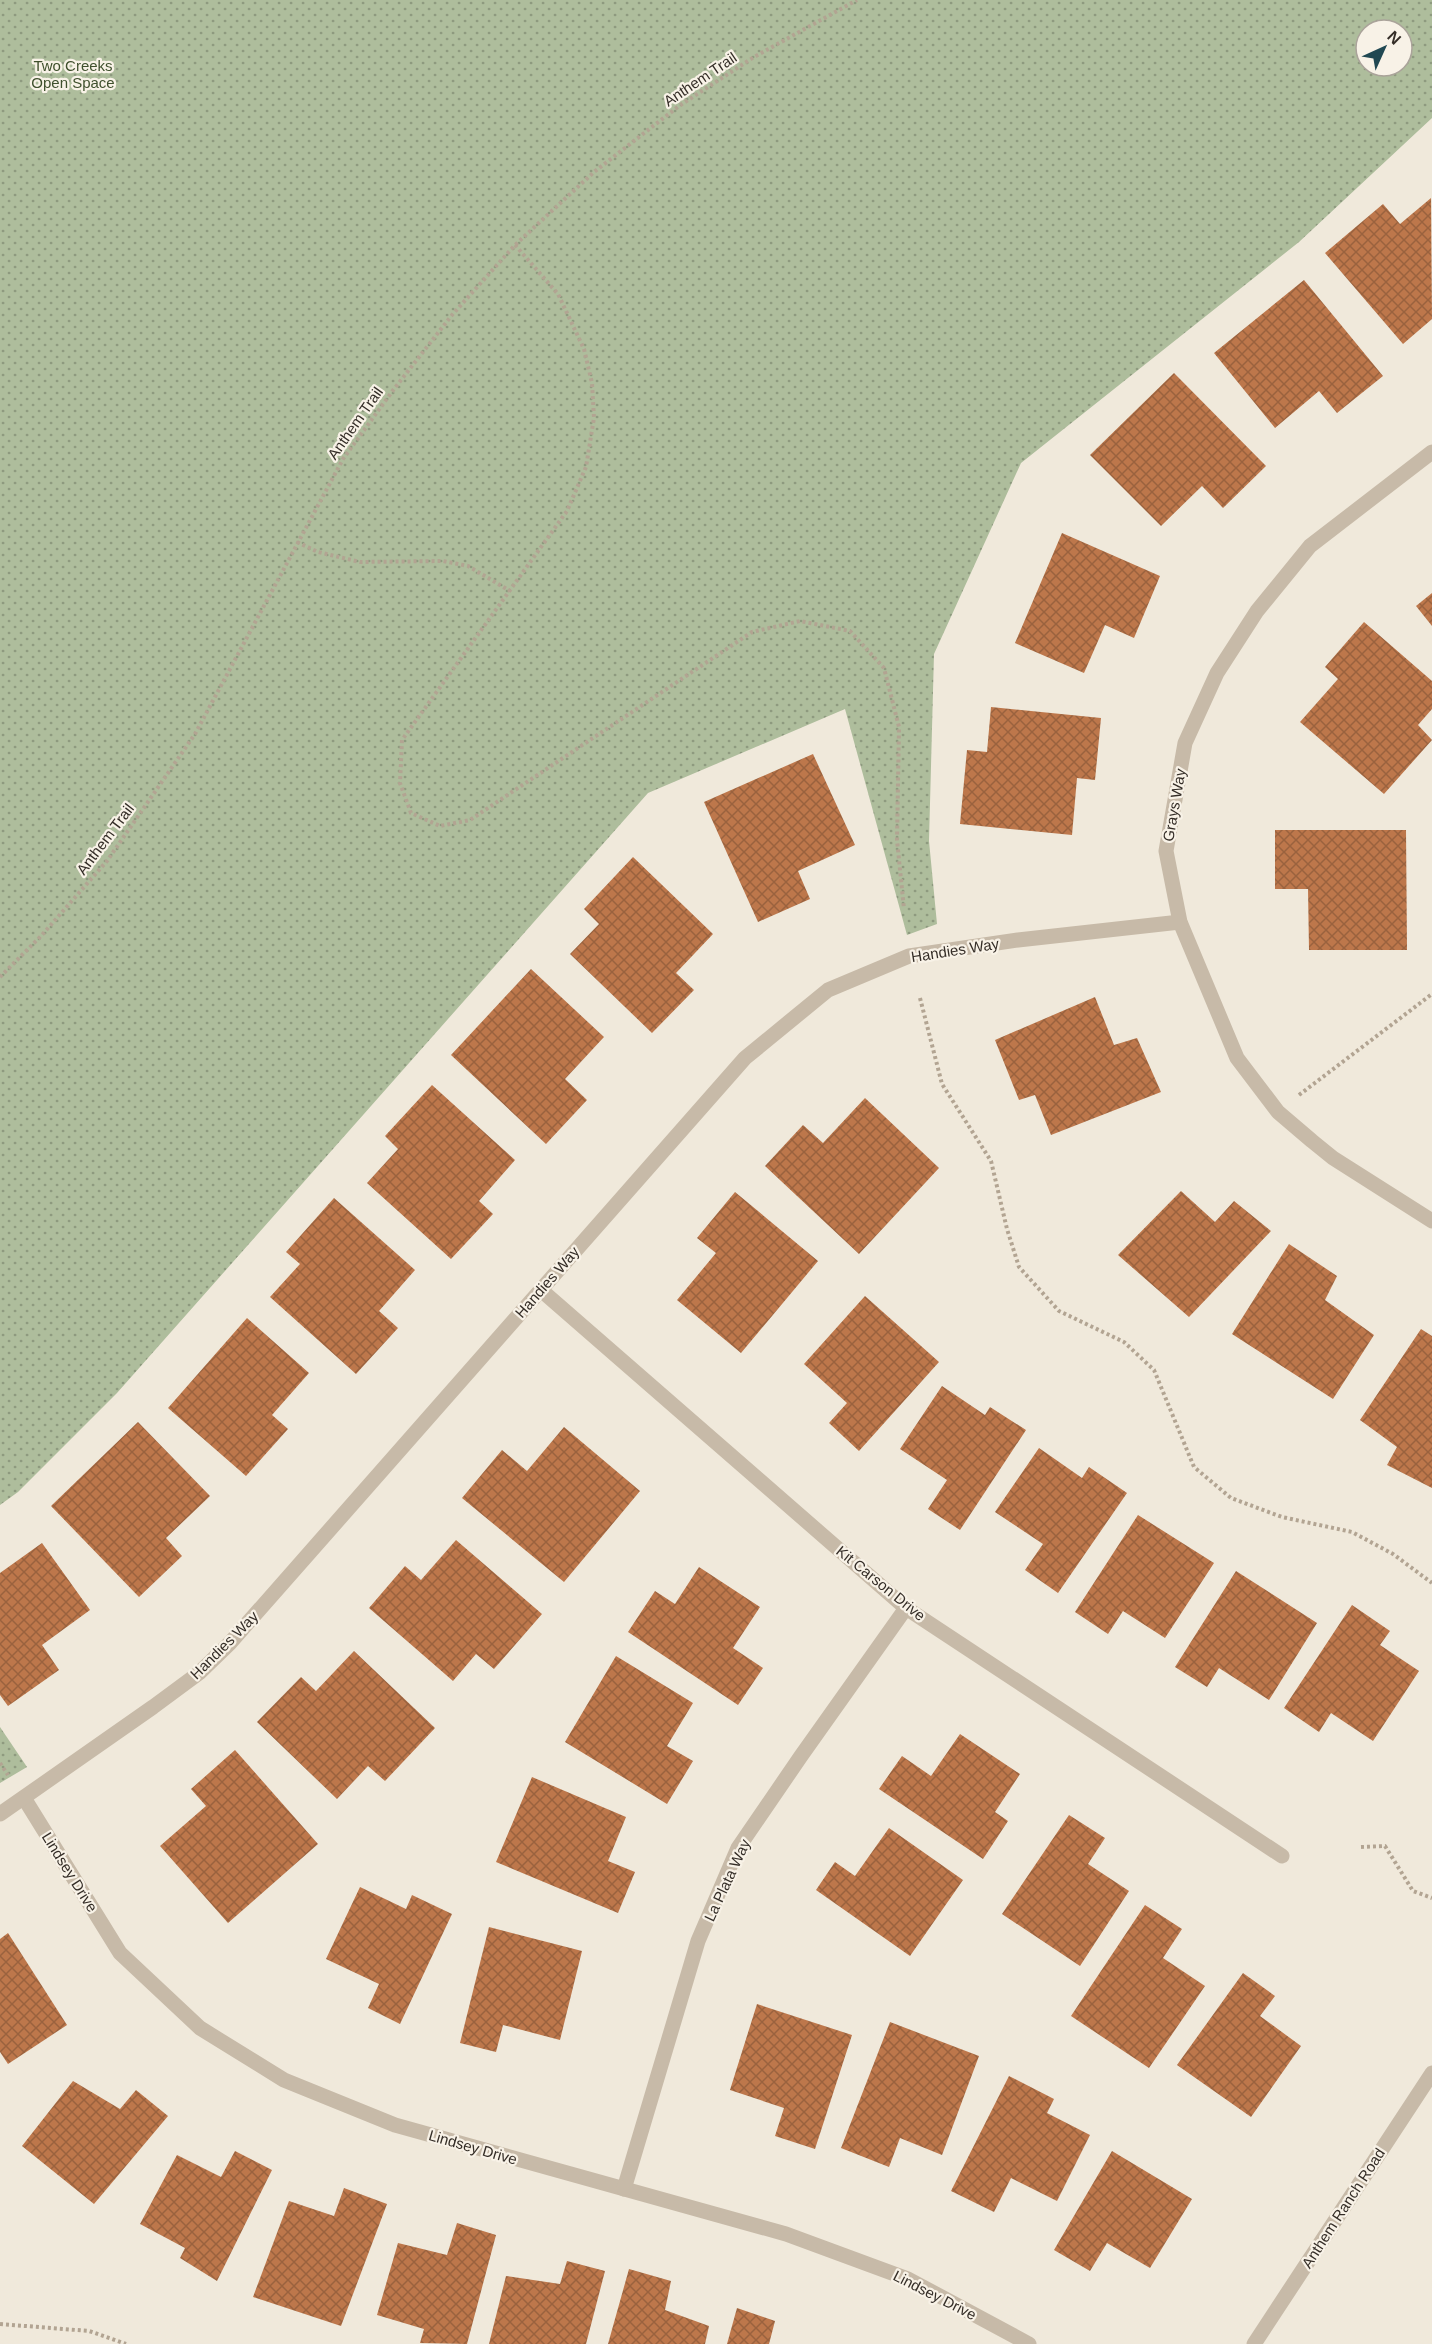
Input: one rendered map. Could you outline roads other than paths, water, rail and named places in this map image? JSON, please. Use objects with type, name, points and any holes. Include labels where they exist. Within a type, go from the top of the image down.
[{"type":"street","name":"Grays Way","points":[[1432,452],[1310,546],[1257,611],[1217,673],[1185,743],[1166,851],[1180,922],[1237,1058],[1278,1112],[1333,1158],[1432,1221]]},
{"type":"street","name":"Handies Way","points":[[0,1814],[199,1673],[319,1544],[745,1058],[828,990],[909,956],[1018,940],[1180,922]]},
{"type":"street","name":"Kit Carson Drive","points":[[541,1290],[906,1608],[1282,1856]]},
{"type":"street","name":"La Plata Way","points":[[624,2189],[698,1941],[738,1848],[906,1608]]},
{"type":"street","name":"Lindsey Drive","points":[[24,1798],[120,1953],[200,2028],[284,2080],[395,2125],[786,2235],[908,2279],[1029,2344]]},
{"type":"street","name":"Anthem Ranch Road","points":[[1254,2344],[1432,2073]]},
{"type":"park label","name":"Two Creeks Open Space","points":[[73,74]]}]
